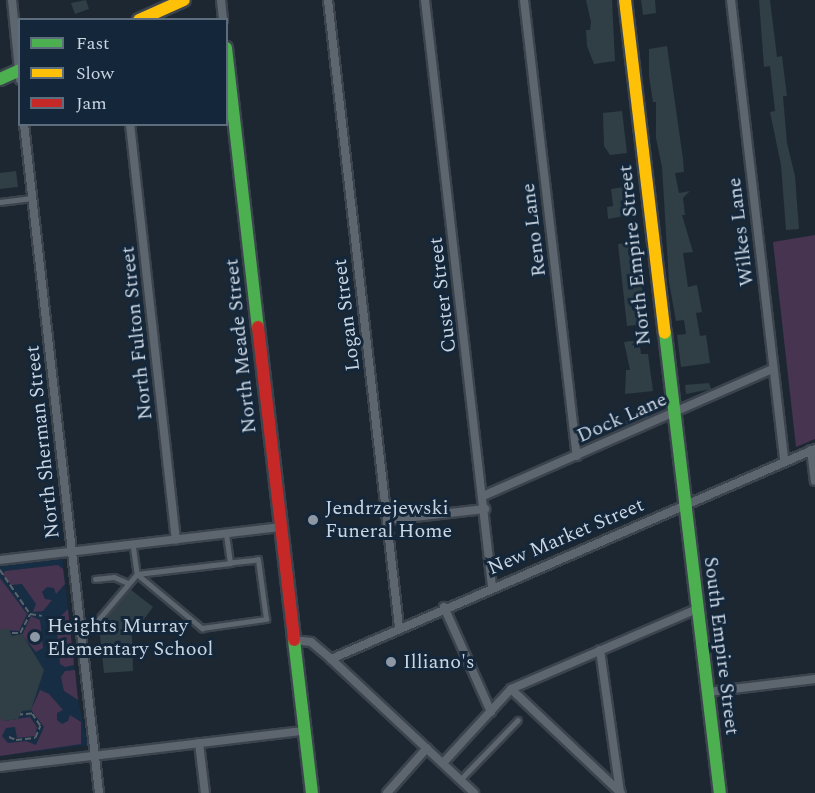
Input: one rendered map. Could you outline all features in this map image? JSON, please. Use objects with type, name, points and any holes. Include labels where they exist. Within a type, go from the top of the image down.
[{"type":"street","points":[[12,0],[18,63]]},
{"type":"street","points":[[144,18],[184,0]]},
{"type":"street","points":[[221,0],[223,18]]},
{"type":"street","name":"Logan Street","points":[[328,0],[399,627]]},
{"type":"street","name":"Custer Street","points":[[425,0],[492,586]]},
{"type":"street","name":"Reno Lane","points":[[524,0],[577,456]]},
{"type":"street","name":"North Empire Street","points":[[625,0],[683,505]]},
{"type":"street","name":"Wilkes Lane","points":[[731,0],[784,461]]},
{"type":"street","name":"North Meade Street","points":[[228,66],[303,731],[312,793]]},
{"type":"street","points":[[0,79],[18,73]]},
{"type":"street","name":"North Sherman Street","points":[[24,126],[99,793]]},
{"type":"street","name":"North Fulton Street","points":[[130,126],[176,538]]},
{"type":"street","name":"Dock Lane","points":[[483,496],[773,369]]},
{"type":"street","points":[[813,450],[815,481]]},
{"type":"street","name":"New Market Street","points":[[331,659],[492,586],[813,450]]},
{"type":"street","name":"South Empire Street","points":[[683,505],[720,793]]},
{"type":"street","points":[[387,520],[485,509]]},
{"type":"street","points":[[0,560],[280,527]]},
{"type":"street","points":[[444,607],[491,711]]},
{"type":"street","points":[[443,764],[511,689],[697,609]]},
{"type":"street","points":[[294,640],[311,642],[474,793]]},
{"type":"street","points":[[600,650],[621,792]]},
{"type":"street","points":[[708,692],[815,679]]},
{"type":"street","points":[[511,689],[621,792]]},
{"type":"street","points":[[0,767],[303,731]]},
{"type":"street","points":[[200,743],[205,793]]},
{"type":"street","points":[[387,793],[427,748]]},
{"type":"lane","points":[[0,202],[33,198]]},
{"type":"lane","points":[[226,533],[230,563]]},
{"type":"lane","points":[[82,631],[93,626],[137,574],[258,560],[266,619],[202,628],[137,574],[134,544]]},
{"type":"lane","points":[[95,579],[114,577],[128,583]]},
{"type":"lane","points":[[460,780],[518,720]]},
{"type":"path","points":[[0,569],[1,576],[21,596],[30,614]]},
{"type":"path","points":[[30,614],[42,616]]},
{"type":"path","points":[[12,633],[20,633],[30,614]]},
{"type":"path","points":[[9,737],[16,740],[35,738],[39,726],[32,714],[20,715]]},
{"type":"shaded area","points":[[815,235],[815,439],[796,447],[773,242]]},
{"type":"shaded area","name":"Heights Murray Elementary School","points":[[62,554],[78,700],[88,745],[0,756],[0,561]]},
{"type":"shaded area","points":[[58,565],[63,569],[65,584],[56,594],[54,588],[47,587],[42,592],[45,599],[52,600],[43,611],[33,612],[36,604],[22,584],[11,585],[3,575],[5,571]]},
{"type":"shaded area","points":[[0,578],[27,614],[19,631],[0,630]]},
{"type":"shaded area","points":[[68,609],[74,665],[65,667],[60,664],[56,621]]},
{"type":"shaded area","points":[[31,616],[40,620],[43,648],[36,652],[22,635]]},
{"type":"shaded area","points":[[75,670],[78,700],[64,691],[61,677],[65,671]]},
{"type":"shaded area","points":[[40,690],[49,694],[63,710],[57,713],[57,720],[62,724],[68,721],[70,715],[81,722],[81,744],[0,756],[0,716],[4,721],[30,717],[37,727],[35,736],[17,738],[15,727],[6,728],[2,736],[8,743],[26,741],[36,745],[44,727],[31,710]]},
{"type":"building","points":[[86,0],[89,9],[75,14],[71,3]]},
{"type":"building","points":[[586,0],[612,0],[615,61],[594,64],[587,46],[586,30],[590,30],[591,22]]},
{"type":"building","points":[[641,0],[655,0],[656,13],[643,15]]},
{"type":"building","points":[[759,0],[770,0],[777,57],[782,56],[787,96],[783,96],[787,143],[795,176],[799,229],[786,230],[781,165],[770,112],[775,111],[770,66],[764,67]]},
{"type":"building","points":[[667,46],[684,172],[675,173],[679,193],[690,191],[683,198],[685,215],[682,215],[693,252],[683,253],[688,287],[697,285],[702,312],[696,313],[700,336],[706,335],[710,363],[681,367],[677,335],[686,334],[684,320],[676,321],[669,282],[662,167],[656,138],[656,102],[653,102],[649,76],[649,49]]},
{"type":"building","points":[[622,111],[627,153],[610,155],[604,146],[603,113]]},
{"type":"building","points":[[16,171],[18,187],[0,189],[0,173]]},
{"type":"building","points":[[630,186],[634,214],[608,219],[607,207],[613,206],[611,189]]},
{"type":"building","points":[[638,242],[646,324],[627,326],[618,244]]},
{"type":"building","points":[[639,340],[641,354],[648,354],[653,391],[625,394],[626,370],[630,370],[624,342]]},
{"type":"building","points":[[709,383],[711,389],[686,394],[685,385]]},
{"type":"building","points":[[645,411],[648,417],[615,431],[613,427]]},
{"type":"building","points":[[130,589],[153,607],[132,635],[133,671],[104,673],[99,626]]},
{"type":"building","name":"Heights Murray Elementary School","points":[[8,628],[12,636],[22,634],[44,670],[31,710],[22,711],[18,719],[3,721],[0,716],[0,630]]},
{"type":"traffic: fast","points":[[228,65],[258,327]]},
{"type":"traffic: fast","points":[[0,79],[18,71]]},
{"type":"traffic: fast","points":[[665,333],[720,793]]},
{"type":"traffic: fast","points":[[294,640],[312,793]]},
{"type":"traffic: slow","points":[[144,18],[184,0]]},
{"type":"traffic: slow","points":[[625,0],[665,333]]},
{"type":"traffic: jam","points":[[258,327],[294,640]]},
{"type":"place","name":"Jendrzejewski Funeral Home","points":[[313,520]]},
{"type":"place","name":"Heights Murray Elementary School","points":[[35,637]]},
{"type":"place","name":"Illiano's","points":[[391,662]]}]
